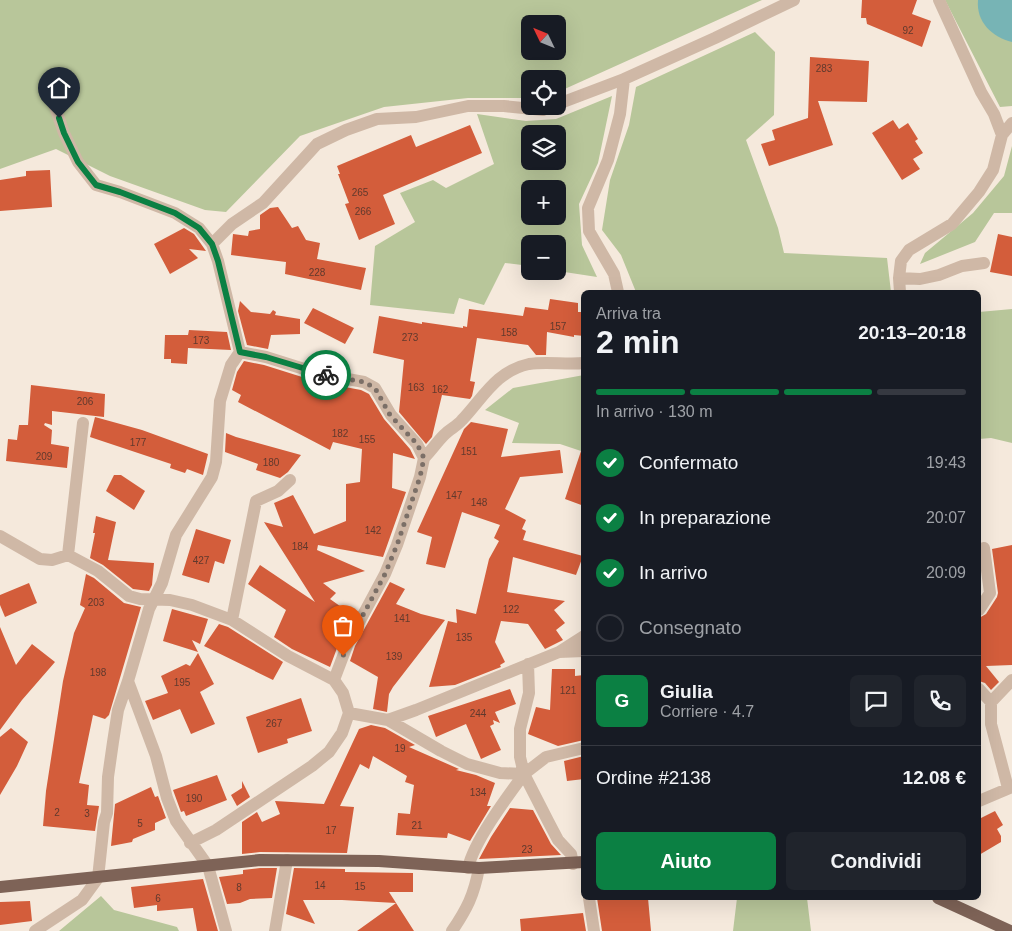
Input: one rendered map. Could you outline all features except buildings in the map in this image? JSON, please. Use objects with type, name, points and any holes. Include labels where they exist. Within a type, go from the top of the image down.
[{"type":"main road","points":[[0,886],[98,878],[230,863],[287,860],[379,861],[474,868],[578,863]]},
{"type":"main road","points":[[942,900],[1010,931]]},
{"type":"street","points":[[566,101],[707,42],[794,0]]},
{"type":"street","points":[[939,0],[981,92],[994,114],[1002,135]]},
{"type":"street","points":[[618,290],[614,274],[589,231],[588,208],[608,160],[620,114],[624,78]]},
{"type":"street","points":[[35,931],[82,900],[98,878],[104,822],[107,813],[108,777],[118,710],[153,599],[162,584],[176,535],[212,477],[216,462],[220,400],[231,365],[240,352],[218,261],[212,244],[199,228],[175,213],[96,185],[78,162],[64,133],[54,104]]},
{"type":"street","points":[[212,244],[232,224],[263,203],[318,144],[346,130],[377,119],[416,118],[468,106],[521,108]]},
{"type":"street","points":[[900,290],[901,261],[909,250],[952,224],[979,192],[993,170],[1002,135],[1012,123]]},
{"type":"street","points":[[899,278],[920,279],[939,275],[962,266],[984,264]]},
{"type":"street","points":[[240,352],[266,357],[320,374],[364,382],[375,388],[390,415],[417,444],[424,458]]},
{"type":"street","points":[[334,680],[348,643],[385,574],[397,545],[420,477],[424,458],[444,435],[461,421],[482,395],[505,375],[520,367],[531,364],[581,363]]},
{"type":"street","points":[[68,556],[83,423]]},
{"type":"street","points":[[232,620],[256,501],[278,491],[290,480]]},
{"type":"street","points":[[0,536],[40,559],[52,560],[68,556],[98,571],[129,596],[140,599],[170,600],[185,603],[232,620],[288,656],[334,680],[343,693],[349,713],[342,733],[329,752],[312,766],[216,830],[190,843]]},
{"type":"street","points":[[981,607],[990,592],[984,548]]},
{"type":"street","points":[[388,720],[559,652],[581,638]]},
{"type":"street","points":[[559,652],[581,652]]},
{"type":"street","points":[[528,664],[529,693],[520,729],[520,757],[524,774],[558,840],[578,863]]},
{"type":"street","points":[[981,800],[1010,787],[992,724],[992,702],[1012,680]]},
{"type":"street","points":[[128,681],[156,756],[176,821],[208,866],[226,931]]},
{"type":"street","points":[[981,691],[992,702]]},
{"type":"street","points":[[349,713],[388,720],[440,752],[467,764],[500,773],[524,774]]},
{"type":"street","points":[[452,931],[465,912],[475,889],[474,868],[470,859],[506,799],[524,774],[546,757],[581,749]]},
{"type":"street","points":[[275,931],[287,860]]},
{"type":"street","points":[[589,900],[594,931]]},
{"type":"green space","points":[[0,0],[762,0],[566,88],[566,70],[521,70],[521,98],[468,98],[384,107],[300,136],[226,212],[205,210],[110,176],[56,149],[0,169]]},
{"type":"green space","points":[[945,0],[1012,0],[1012,106],[1000,107]]},
{"type":"green space","points":[[755,32],[775,52],[774,115],[746,140],[778,228],[784,253],[887,258],[891,290],[635,290],[621,255],[602,230],[610,180],[629,125],[636,87]]},
{"type":"green space","points":[[612,96],[598,163],[579,204],[582,245],[597,277],[566,272],[566,235],[521,235],[521,265],[505,263],[484,305],[459,298],[454,314],[370,305],[375,246],[415,222],[400,193],[433,180],[446,188],[494,164],[477,114],[526,121],[556,119]]},
{"type":"green space","points":[[1012,146],[1012,213],[994,213],[975,242],[920,264],[925,253],[973,213],[1004,176]]},
{"type":"green space","points":[[1012,309],[1012,443],[991,438],[981,439],[981,312]]},
{"type":"green space","points":[[581,376],[581,451],[560,444],[512,443],[519,423],[485,410],[513,388]]},
{"type":"green space","points":[[101,896],[114,910],[177,927],[179,931],[59,931]]},
{"type":"green space","points":[[737,900],[807,900],[811,931],[733,931]]},
{"type":"water","points":[[978,0],[1012,0],[1012,42],[998,36],[987,27],[980,15]]},
{"type":"way so far","points":[[326,375],[364,382],[375,388],[390,415],[417,444],[424,458],[420,477],[397,545],[385,574],[343,656]]},
{"type":"route","points":[[59,118],[78,162],[96,185],[149,202],[175,213],[199,228],[212,244],[218,261],[240,352],[266,357],[326,375]]}]
